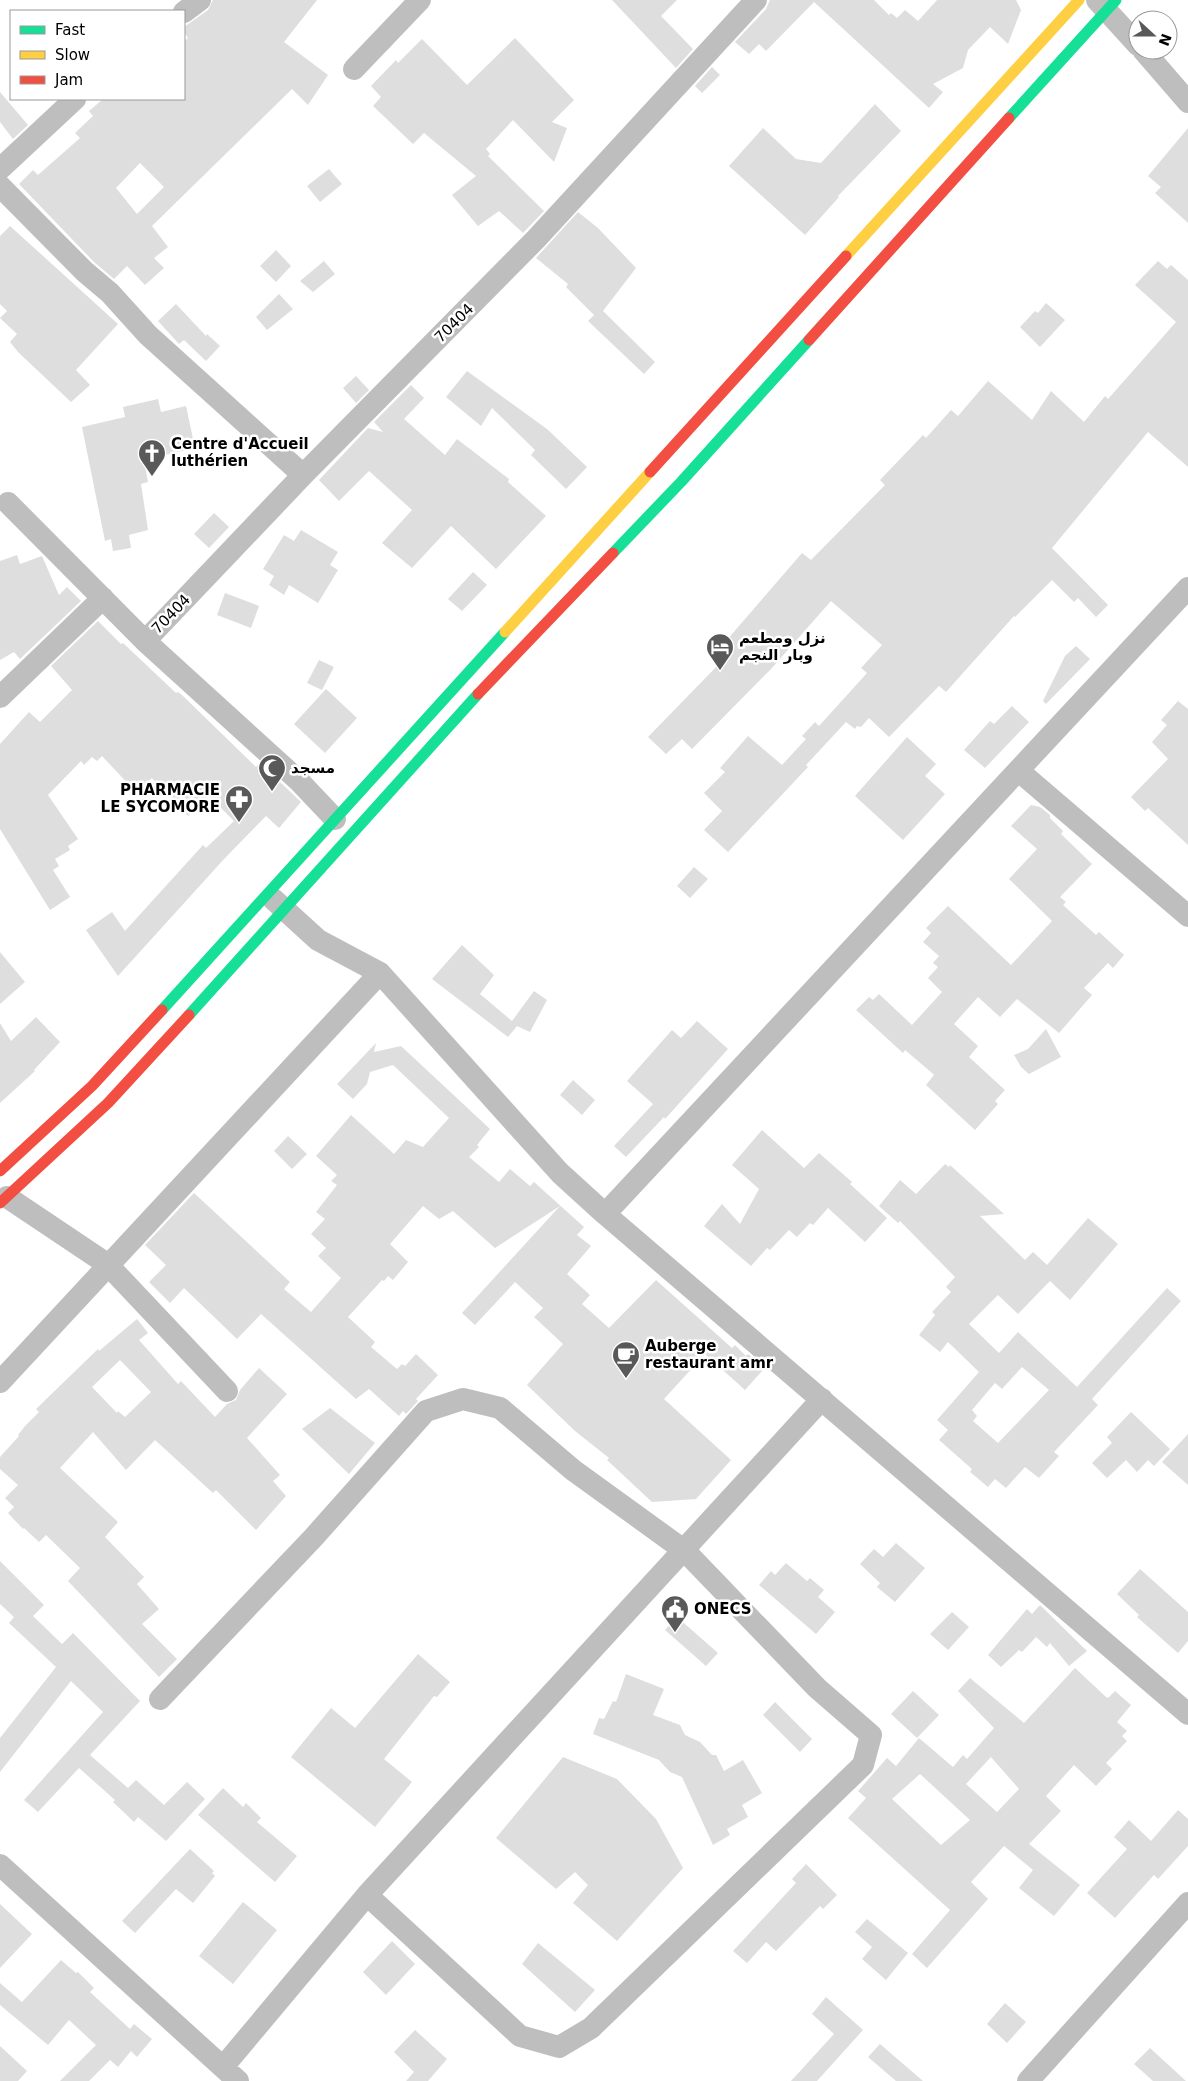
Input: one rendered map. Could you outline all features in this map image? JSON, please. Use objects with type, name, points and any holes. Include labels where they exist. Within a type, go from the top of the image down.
[{"type":"main road","points":[[3,1161],[92,1086],[1079,0]]},
{"type":"main road","points":[[4,1200],[108,1103],[472,701],[688,475],[1106,4]]},
{"type":"street","points":[[185,11],[200,0]]},
{"type":"street","points":[[354,69],[420,0]]},
{"type":"street","name":"70404","points":[[145,641],[303,475],[536,240],[756,0]]},
{"type":"street","points":[[1106,4],[1128,32]]},
{"type":"street","points":[[1151,60],[1188,102]]},
{"type":"street","points":[[0,169],[75,100]]},
{"type":"street","points":[[0,186],[84,271],[110,292],[148,335],[303,475]]},
{"type":"street","points":[[8,503],[145,641],[298,780],[335,819]]},
{"type":"street","points":[[605,1214],[1188,588]]},
{"type":"street","points":[[0,697],[102,598]]},
{"type":"street","points":[[1019,771],[1188,916]]},
{"type":"street","points":[[267,894],[318,940],[380,973],[560,1173],[605,1214],[1188,1714]]},
{"type":"street","points":[[0,1382],[107,1264],[380,973]]},
{"type":"street","points":[[4,1200],[107,1264],[227,1391]]},
{"type":"street","points":[[160,1699],[314,1538],[426,1411],[462,1399],[500,1408],[573,1470],[685,1551],[817,1688],[871,1735],[863,1765],[591,2028],[559,2047],[520,2036],[368,1895]]},
{"type":"street","points":[[0,1865],[230,2074],[368,1895],[822,1400]]},
{"type":"street","points":[[1028,2081],[1188,1903]]},
{"type":"building","points":[[213,0],[317,0],[284,42],[328,75],[308,105],[292,89],[152,226],[168,247],[154,258],[164,268],[145,285],[127,266],[114,279],[94,262],[19,184],[33,170],[38,175],[80,138],[75,133],[93,116],[89,111],[102,100],[185,100],[185,40],[188,38],[185,34],[185,26],[208,10]],"holes":[[[140,163],[164,187],[137,214],[116,188]]]},
{"type":"building","points":[[612,0],[677,0],[661,16],[693,49],[676,68]]},
{"type":"building","points":[[770,0],[874,0],[889,15],[891,13],[897,18],[905,10],[918,21],[937,0],[1016,0],[1021,10],[1008,44],[990,27],[968,50],[963,68],[933,84],[943,92],[929,108],[814,2],[766,51],[759,44],[749,54],[735,42],[766,9]]},
{"type":"building","points":[[515,38],[574,100],[552,122],[567,128],[554,162],[513,120],[486,149],[490,154],[488,156],[544,211],[523,233],[499,211],[478,226],[452,195],[476,176],[424,133],[413,144],[373,106],[381,97],[371,86],[396,60],[398,63],[422,39],[467,85]]},
{"type":"building","points":[[712,67],[720,75],[702,93],[695,86]]},
{"type":"building","points":[[0,92],[28,125],[13,139],[0,122]]},
{"type":"building","points":[[875,104],[901,131],[838,196],[805,235],[729,166],[763,128],[796,159],[821,163]]},
{"type":"building","points":[[1188,128],[1188,223],[1155,193],[1161,187],[1148,176]]},
{"type":"building","points":[[329,169],[342,184],[320,202],[307,186]]},
{"type":"building","points":[[578,212],[598,228],[636,268],[603,311],[655,362],[644,374],[588,321],[594,315],[566,287],[568,284],[536,258]]},
{"type":"building","points":[[10,226],[118,324],[76,370],[90,385],[71,402],[18,352],[10,342],[17,334],[0,318],[7,311],[0,304],[0,236]]},
{"type":"building","points":[[276,250],[291,266],[276,282],[260,266]]},
{"type":"building","points":[[324,261],[335,274],[313,292],[300,281]]},
{"type":"building","points":[[1158,261],[1167,269],[1171,265],[1188,280],[1188,467],[1148,432],[1052,548],[1108,605],[1096,617],[1078,598],[1074,602],[1052,580],[1014,616],[946,692],[939,686],[889,737],[869,718],[861,727],[857,726],[855,729],[846,722],[806,765],[808,767],[728,852],[704,830],[722,811],[704,793],[725,772],[720,768],[748,736],[782,765],[806,739],[802,736],[815,722],[819,726],[867,673],[861,668],[882,645],[831,601],[771,669],[692,749],[682,739],[666,754],[648,737],[720,663],[713,656],[802,553],[811,560],[885,485],[880,480],[923,435],[926,438],[951,410],[958,416],[988,381],[1032,420],[1051,391],[1084,422],[1105,396],[1108,399],[1176,322],[1135,285]]},
{"type":"building","points":[[279,294],[293,309],[267,330],[256,317]]},
{"type":"building","points":[[1046,303],[1065,320],[1040,347],[1020,327],[1035,311],[1038,313]]},
{"type":"building","points":[[176,304],[206,336],[207,334],[220,346],[206,361],[184,340],[179,344],[158,321]]},
{"type":"building","points":[[467,371],[547,429],[587,467],[566,489],[531,455],[535,450],[492,408],[481,426],[446,397]]},
{"type":"building","points":[[356,376],[369,390],[356,403],[343,388]]},
{"type":"building","points":[[411,385],[424,398],[404,419],[445,455],[457,439],[509,479],[508,482],[546,516],[496,569],[451,526],[412,568],[382,543],[412,510],[369,471],[339,501],[319,480],[368,428],[383,432],[374,422]]},
{"type":"building","points":[[158,399],[161,412],[186,406],[195,448],[144,460],[148,482],[141,484],[148,530],[129,535],[131,548],[113,551],[111,539],[105,541],[82,427],[125,417],[123,407]]},
{"type":"building","points":[[214,513],[229,527],[209,548],[194,534]]},
{"type":"building","points":[[301,530],[338,552],[330,565],[338,570],[318,603],[289,585],[284,595],[269,585],[274,576],[263,569],[284,535],[294,541]]},
{"type":"building","points":[[17,555],[20,564],[42,556],[59,595],[67,587],[81,601],[20,659],[14,652],[0,660],[0,561]]},
{"type":"building","points":[[473,572],[487,585],[462,611],[448,599]]},
{"type":"building","points":[[225,593],[259,606],[251,628],[217,615]]},
{"type":"building","points":[[98,621],[176,693],[178,692],[182,695],[256,767],[260,763],[301,802],[279,828],[266,816],[224,859],[118,976],[86,930],[112,912],[125,931],[203,845],[206,848],[234,821],[209,796],[188,816],[152,778],[135,791],[102,756],[97,761],[92,757],[84,765],[81,761],[48,795],[78,839],[68,846],[70,850],[55,859],[59,866],[53,870],[70,897],[50,910],[0,829],[0,744],[29,712],[40,722],[72,690],[51,666]]},
{"type":"building","points":[[1076,646],[1090,659],[1046,704],[1043,701],[1065,656]]},
{"type":"building","points":[[319,660],[334,667],[322,690],[307,683]]},
{"type":"building","points":[[326,689],[357,718],[325,753],[294,724]]},
{"type":"building","points":[[1178,701],[1188,709],[1188,845],[1148,808],[1145,811],[1131,797],[1168,759],[1152,742],[1167,725],[1161,720]]},
{"type":"building","points":[[1012,706],[1029,722],[985,768],[964,750],[990,721],[994,724]]},
{"type":"building","points":[[907,737],[936,764],[925,776],[945,794],[903,840],[855,796]]},
{"type":"building","points":[[1031,805],[1040,807],[1050,815],[1050,818],[1063,831],[1061,834],[1092,864],[1060,897],[1066,902],[1063,905],[1096,935],[1099,932],[1124,955],[1113,968],[1108,963],[1084,988],[1092,995],[1059,1033],[1017,999],[1000,1017],[978,997],[954,1024],[978,1046],[969,1057],[1005,1090],[995,1101],[998,1104],[975,1130],[926,1085],[934,1075],[905,1050],[903,1053],[856,1010],[869,997],[873,1000],[879,994],[912,1025],[942,992],[928,978],[938,967],[933,963],[939,956],[923,942],[931,933],[926,928],[948,906],[1011,965],[1052,921],[1009,879],[1037,849],[1011,826]]},
{"type":"building","points":[[694,867],[708,879],[690,898],[677,886]]},
{"type":"building","points":[[462,945],[494,975],[480,994],[512,1021],[534,991],[547,1000],[530,1032],[517,1026],[508,1037],[432,979]]},
{"type":"building","points":[[0,952],[25,982],[0,1004]]},
{"type":"building","points":[[36,1017],[60,1042],[35,1071],[0,1103],[0,1023],[11,1041]]},
{"type":"building","points":[[697,1021],[728,1049],[665,1119],[664,1117],[626,1157],[614,1146],[653,1104],[627,1081],[672,1030],[681,1038]]},
{"type":"building","points":[[1046,1029],[1061,1057],[1029,1074],[1021,1067],[1014,1055],[1028,1049]]},
{"type":"building","points":[[376,1043],[374,1052],[401,1046],[490,1129],[477,1145],[479,1147],[469,1157],[499,1182],[510,1169],[530,1186],[534,1182],[584,1227],[577,1235],[591,1246],[567,1274],[590,1295],[582,1304],[609,1328],[656,1280],[732,1348],[735,1345],[746,1356],[748,1354],[762,1366],[760,1369],[762,1371],[745,1390],[705,1354],[664,1399],[731,1460],[696,1499],[652,1502],[607,1460],[609,1458],[575,1431],[527,1385],[563,1344],[534,1317],[543,1308],[515,1282],[475,1325],[462,1313],[560,1206],[495,1248],[453,1211],[439,1219],[423,1206],[390,1244],[408,1262],[393,1280],[388,1276],[384,1281],[382,1280],[348,1317],[375,1342],[371,1347],[397,1369],[402,1364],[405,1366],[416,1354],[438,1375],[416,1399],[418,1401],[406,1414],[403,1411],[399,1416],[369,1389],[356,1399],[261,1314],[237,1339],[184,1288],[170,1303],[149,1282],[166,1265],[145,1245],[194,1193],[290,1282],[284,1289],[311,1312],[341,1278],[318,1256],[326,1248],[311,1234],[325,1219],[316,1212],[337,1185],[331,1181],[337,1175],[316,1156],[351,1115],[394,1154],[406,1140],[423,1147],[449,1118],[393,1065],[370,1072],[367,1084],[353,1099],[337,1084]]},
{"type":"building","points":[[573,1080],[595,1100],[582,1115],[560,1095]]},
{"type":"building","points":[[762,1130],[804,1168],[819,1153],[852,1182],[850,1184],[887,1218],[865,1242],[828,1208],[813,1225],[810,1223],[797,1237],[789,1230],[770,1250],[767,1248],[751,1266],[704,1226],[722,1204],[740,1224],[759,1189],[732,1165]]},
{"type":"building","points":[[288,1136],[307,1154],[292,1169],[274,1151]]},
{"type":"building","points":[[945,1164],[949,1167],[950,1165],[1004,1214],[980,1216],[1025,1260],[1033,1252],[1047,1265],[1088,1218],[1118,1244],[1070,1300],[1050,1281],[1018,1314],[998,1295],[969,1324],[999,1353],[1018,1332],[1077,1387],[1167,1288],[1181,1301],[1092,1399],[1098,1405],[1054,1452],[1059,1456],[1039,1478],[1025,1467],[1006,1488],[995,1479],[988,1487],[970,1472],[972,1469],[939,1440],[948,1430],[937,1420],[979,1372],[948,1342],[940,1352],[919,1335],[935,1315],[932,1312],[951,1292],[946,1287],[955,1277],[900,1221],[898,1223],[879,1206],[900,1180],[916,1194]],"holes":[[[1022,1367],[1049,1390],[998,1443],[973,1421],[977,1416],[972,1410],[995,1383],[1002,1389]]]},
{"type":"building","points":[[137,1319],[148,1333],[139,1340],[178,1384],[181,1381],[215,1417],[227,1404],[236,1400],[240,1390],[259,1368],[287,1394],[247,1438],[280,1475],[273,1481],[286,1496],[256,1530],[216,1490],[213,1493],[155,1440],[126,1470],[93,1432],[60,1468],[118,1522],[105,1537],[144,1577],[137,1584],[159,1609],[142,1624],[177,1659],[159,1677],[68,1581],[80,1568],[46,1535],[39,1542],[23,1529],[8,1513],[14,1507],[5,1498],[18,1485],[0,1469],[0,1457],[39,1412],[36,1409],[98,1349],[99,1351]],"holes":[[[120,1360],[151,1392],[125,1417],[118,1411],[117,1413],[92,1387]]]},
{"type":"building","points":[[330,1408],[375,1443],[349,1474],[302,1429]]},
{"type":"building","points":[[1131,1412],[1170,1449],[1154,1466],[1148,1460],[1137,1472],[1126,1460],[1107,1478],[1092,1463],[1112,1443],[1107,1437]]},
{"type":"building","points":[[1188,1434],[1188,1485],[1162,1462]]},
{"type":"building","points":[[896,1543],[925,1568],[895,1602],[877,1587],[880,1583],[860,1564],[874,1549],[883,1557]]},
{"type":"building","points":[[0,1561],[44,1605],[33,1616],[62,1644],[73,1633],[140,1701],[90,1755],[128,1788],[136,1780],[164,1805],[187,1782],[205,1799],[166,1841],[138,1817],[134,1822],[113,1802],[115,1800],[79,1768],[38,1812],[24,1800],[103,1712],[71,1681],[0,1772],[0,1738],[56,1667],[9,1623],[14,1617],[0,1604]]},
{"type":"building","points":[[786,1563],[807,1581],[810,1578],[824,1590],[818,1597],[835,1612],[816,1634],[759,1585],[771,1571],[775,1575]]},
{"type":"building","points":[[1140,1569],[1188,1612],[1188,1641],[1178,1653],[1137,1617],[1139,1615],[1117,1594]]},
{"type":"building","points":[[1040,1605],[1087,1651],[1069,1666],[1050,1643],[1047,1647],[1036,1637],[1022,1652],[1019,1650],[1001,1667],[988,1655],[1027,1609],[1032,1614]]},
{"type":"building","points":[[952,1612],[969,1627],[948,1650],[930,1634]]},
{"type":"building","points":[[677,1617],[718,1653],[706,1666],[665,1630]]},
{"type":"building","points":[[418,1654],[450,1682],[437,1697],[434,1696],[384,1759],[412,1782],[375,1827],[291,1757],[331,1708],[355,1728]]},
{"type":"building","points":[[1075,1668],[1106,1697],[1108,1698],[1115,1691],[1131,1705],[1117,1722],[1127,1731],[1122,1736],[1127,1741],[1106,1763],[1112,1769],[1096,1786],[1074,1765],[1046,1796],[1061,1811],[1029,1844],[1080,1885],[1054,1916],[1019,1888],[1033,1870],[1004,1846],[971,1882],[988,1899],[927,1968],[912,1954],[950,1910],[848,1818],[866,1798],[858,1791],[887,1758],[896,1766],[919,1738],[953,1767],[963,1755],[967,1759],[994,1728],[958,1691],[970,1678],[1024,1723]],"holes":[[[991,1757],[1019,1789],[997,1812],[966,1784]],[[920,1774],[970,1820],[941,1845],[892,1799]]]},
{"type":"building","points":[[626,1674],[664,1689],[653,1715],[680,1725],[685,1735],[700,1742],[712,1755],[716,1755],[724,1771],[743,1760],[762,1793],[742,1805],[748,1817],[727,1829],[730,1835],[713,1845],[682,1777],[670,1772],[659,1760],[593,1734],[599,1718],[604,1719],[613,1701],[616,1702]]},
{"type":"building","points":[[913,1691],[939,1715],[917,1738],[891,1714]]},
{"type":"building","points":[[775,1702],[812,1739],[800,1752],[763,1715]]},
{"type":"building","points":[[563,1757],[617,1779],[656,1819],[683,1868],[617,1941],[573,1903],[588,1885],[575,1872],[556,1889],[496,1838]]},
{"type":"building","points":[[223,1788],[243,1807],[246,1803],[261,1818],[257,1822],[297,1856],[275,1882],[198,1815]]},
{"type":"building","points":[[1178,1810],[1188,1819],[1188,1846],[1158,1879],[1154,1875],[1115,1918],[1087,1893],[1127,1849],[1114,1837],[1129,1820],[1151,1841]]},
{"type":"building","points":[[190,1849],[214,1871],[212,1873],[215,1876],[193,1903],[176,1889],[135,1933],[122,1921]]},
{"type":"building","points":[[806,1864],[837,1895],[823,1909],[820,1906],[776,1951],[766,1942],[747,1963],[733,1951],[796,1883],[792,1879]]},
{"type":"building","points":[[243,1902],[277,1930],[233,1984],[199,1956]]},
{"type":"building","points":[[0,1904],[32,1934],[0,1968]]},
{"type":"building","points":[[867,1919],[908,1953],[886,1980],[862,1959],[872,1947],[855,1932]]},
{"type":"building","points":[[392,1941],[415,1964],[386,1995],[363,1972]]},
{"type":"building","points":[[538,1943],[595,1990],[575,2012],[522,1964]]},
{"type":"building","points":[[61,1960],[76,1973],[78,1972],[94,1988],[90,1992],[130,2029],[134,2024],[152,2039],[137,2057],[131,2051],[118,2067],[110,2060],[89,2081],[60,2081],[96,2045],[69,2020],[48,2045],[0,2005],[0,1983],[22,2002]]},
{"type":"building","points":[[826,1997],[863,2030],[817,2081],[791,2081],[834,2034],[812,2014]]},
{"type":"building","points":[[1005,2003],[1026,2022],[1007,2043],[987,2024]]},
{"type":"building","points":[[415,2030],[447,2059],[428,2081],[406,2081],[414,2072],[394,2052]]},
{"type":"building","points":[[880,2044],[923,2081],[896,2081],[868,2057]]},
{"type":"building","points":[[0,2046],[27,2071],[18,2081],[0,2081]]},
{"type":"building","points":[[1150,2048],[1186,2081],[1153,2081],[1134,2064]]},
{"type":"traffic: fast","points":[[1009,118],[1116,0]]},
{"type":"traffic: fast","points":[[613,553],[681,482],[809,340]]},
{"type":"traffic: fast","points":[[162,1010],[505,632]]},
{"type":"traffic: fast","points":[[189,1015],[478,694]]},
{"type":"traffic: slow","points":[[846,256],[1079,0]]},
{"type":"traffic: slow","points":[[505,632],[650,472]]},
{"type":"traffic: jam","points":[[809,340],[1009,118]]},
{"type":"traffic: jam","points":[[650,472],[846,256]]},
{"type":"traffic: jam","points":[[478,694],[613,553]]},
{"type":"traffic: jam","points":[[0,1171],[92,1086],[162,1010]]},
{"type":"traffic: jam","points":[[0,1203],[108,1103],[189,1015]]},
{"type":"place","name":"Centre d'Accueil luthérien","points":[[152,477]]},
{"type":"place","name":"نزل ومطعم وبار النجم","points":[[720,671]]},
{"type":"place","name":"مسجد","points":[[272,792]]},
{"type":"place","name":"PHARMACIE LE SYCOMORE","points":[[239,823]]},
{"type":"place","name":"Auberge restaurant amr","points":[[626,1379]]},
{"type":"place","name":"ONECS","points":[[675,1633]]}]
